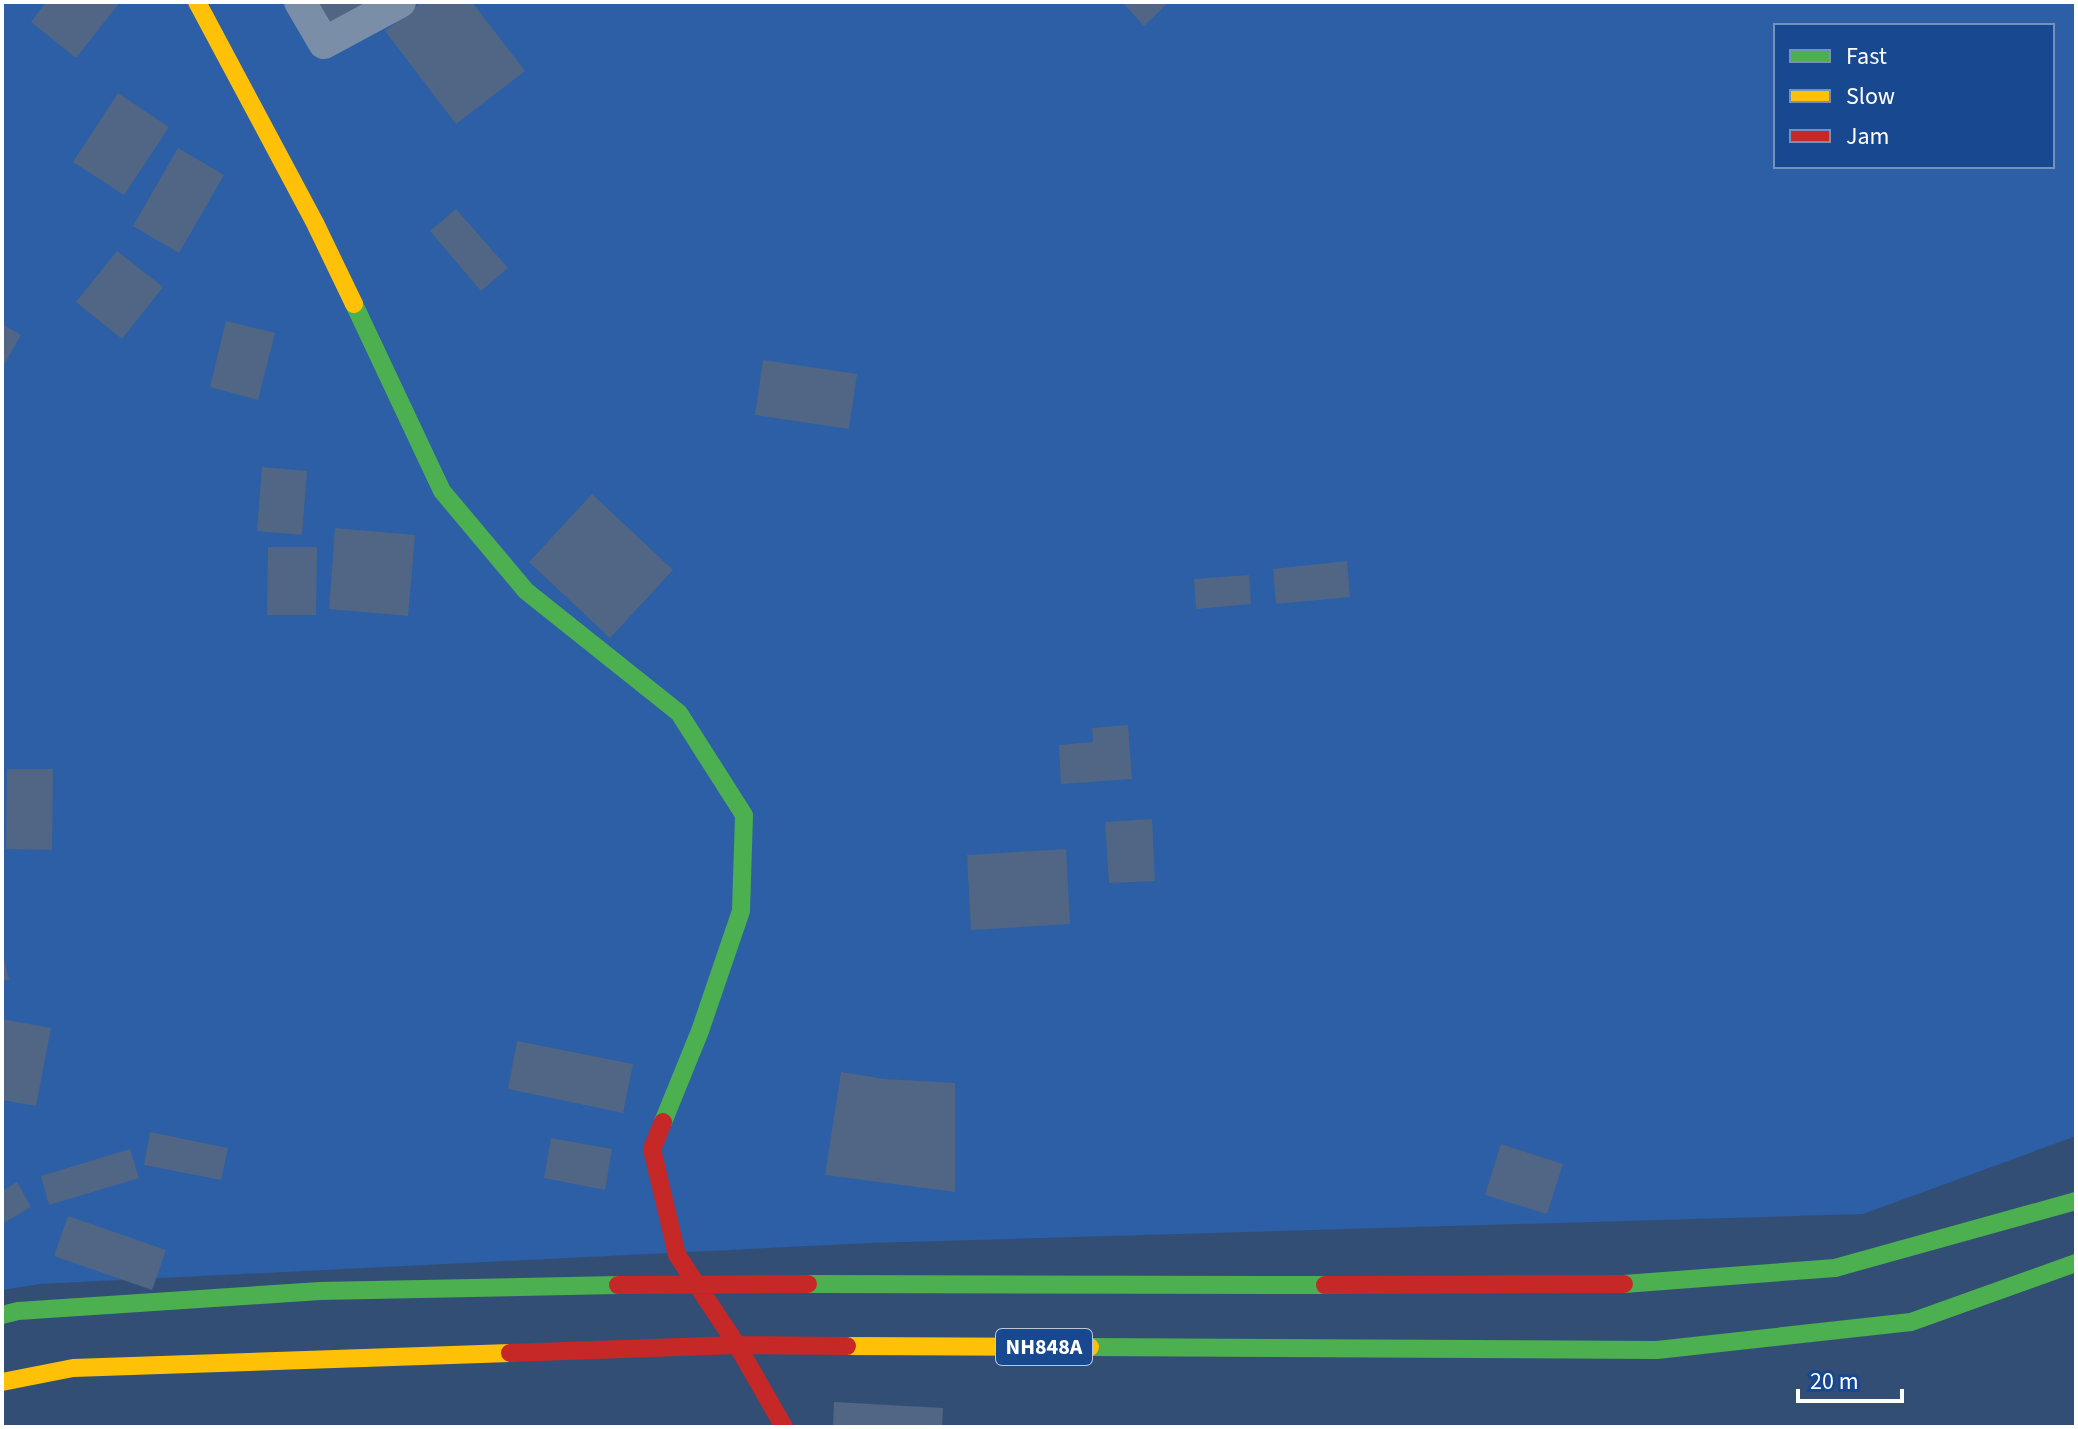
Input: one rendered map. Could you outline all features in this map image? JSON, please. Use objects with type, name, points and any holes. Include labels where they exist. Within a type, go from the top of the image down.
[{"type":"main road","points":[[197,2],[315,223],[442,491],[526,591],[679,713],[744,815],[741,911],[700,1031],[652,1149],[677,1255],[737,1345],[784,1427]]},
{"type":"main road","points":[[2,1315],[18,1311],[320,1291],[696,1284],[1617,1285],[1835,1268],[2076,1201]]},
{"type":"main road","name":"NH848A","points":[[2,1382],[73,1368],[737,1345],[1657,1350],[1911,1322],[2076,1263]]},
{"type":"street","points":[[300,2],[324,43],[400,2]]},
{"type":"shaded area","points":[[2,2],[2076,2],[2076,1136],[1863,1214],[870,1243],[40,1284],[2,1290]]},
{"type":"building","points":[[46,2],[120,2],[76,58],[31,22]]},
{"type":"building","points":[[303,2],[374,2],[319,33]]},
{"type":"building","points":[[422,2],[472,2],[525,71],[456,124],[385,31]]},
{"type":"building","points":[[1122,2],[1169,2],[1144,26]]},
{"type":"building","points":[[118,93],[169,127],[124,195],[73,162]]},
{"type":"building","points":[[178,148],[224,175],[179,253],[133,226]]},
{"type":"building","points":[[456,209],[508,268],[481,291],[430,231]]},
{"type":"building","points":[[117,251],[163,287],[122,339],[76,302]]},
{"type":"building","points":[[226,321],[275,333],[258,400],[210,387]]},
{"type":"building","points":[[2,324],[21,335],[2,368]]},
{"type":"building","points":[[763,360],[857,374],[849,429],[755,415]]},
{"type":"building","points":[[262,467],[307,471],[302,535],[257,531]]},
{"type":"building","points":[[592,494],[673,570],[610,638],[529,562]]},
{"type":"building","points":[[335,528],[415,535],[408,616],[329,609]]},
{"type":"building","points":[[268,547],[317,547],[316,615],[267,615]]},
{"type":"building","points":[[1347,561],[1350,597],[1276,604],[1273,569]]},
{"type":"building","points":[[1249,575],[1251,604],[1196,609],[1194,579]]},
{"type":"building","points":[[1128,725],[1132,779],[1061,784],[1059,745],[1093,742],[1092,728]]},
{"type":"building","points":[[7,769],[53,769],[52,850],[6,849]]},
{"type":"building","points":[[1152,819],[1155,881],[1109,883],[1105,822]]},
{"type":"building","points":[[1066,849],[1070,924],[971,930],[967,855]]},
{"type":"building","points":[[2,950],[9,980],[2,981]]},
{"type":"building","points":[[2,1019],[51,1028],[36,1106],[2,1100]]},
{"type":"building","points":[[517,1041],[633,1064],[623,1113],[508,1089]]},
{"type":"building","points":[[841,1072],[886,1079],[955,1083],[955,1192],[825,1175]]},
{"type":"building","points":[[150,1132],[228,1148],[221,1180],[144,1165]]},
{"type":"building","points":[[551,1138],[612,1149],[605,1190],[544,1178]]},
{"type":"building","points":[[1501,1144],[1563,1164],[1547,1214],[1485,1195]]},
{"type":"building","points":[[130,1149],[139,1178],[49,1205],[41,1176]]},
{"type":"building","points":[[17,1182],[31,1207],[2,1224],[2,1191]]},
{"type":"building","points":[[68,1216],[166,1250],[152,1290],[54,1256]]},
{"type":"building","points":[[834,1402],[943,1408],[942,1427],[833,1427]]},
{"type":"traffic: fast","points":[[354,304],[442,491],[526,591],[679,713],[744,815],[741,911],[700,1031],[663,1122]]},
{"type":"traffic: fast","points":[[1624,1284],[1835,1268],[2076,1201]]},
{"type":"traffic: fast","points":[[1090,1347],[1657,1350],[1911,1322],[2076,1263]]},
{"type":"traffic: fast","points":[[808,1284],[1325,1285]]},
{"type":"traffic: fast","points":[[2,1315],[18,1311],[320,1291],[618,1285]]},
{"type":"traffic: slow","points":[[197,2],[315,223],[354,304]]},
{"type":"traffic: slow","points":[[847,1346],[1090,1347]]},
{"type":"traffic: slow","points":[[2,1382],[73,1368],[510,1353]]},
{"type":"traffic: jam","points":[[663,1122],[652,1149],[677,1255],[737,1345],[784,1427]]},
{"type":"traffic: jam","points":[[618,1285],[808,1284]]},
{"type":"traffic: jam","points":[[1325,1285],[1624,1284]]},
{"type":"traffic: jam","points":[[510,1353],[737,1345],[847,1346]]}]
